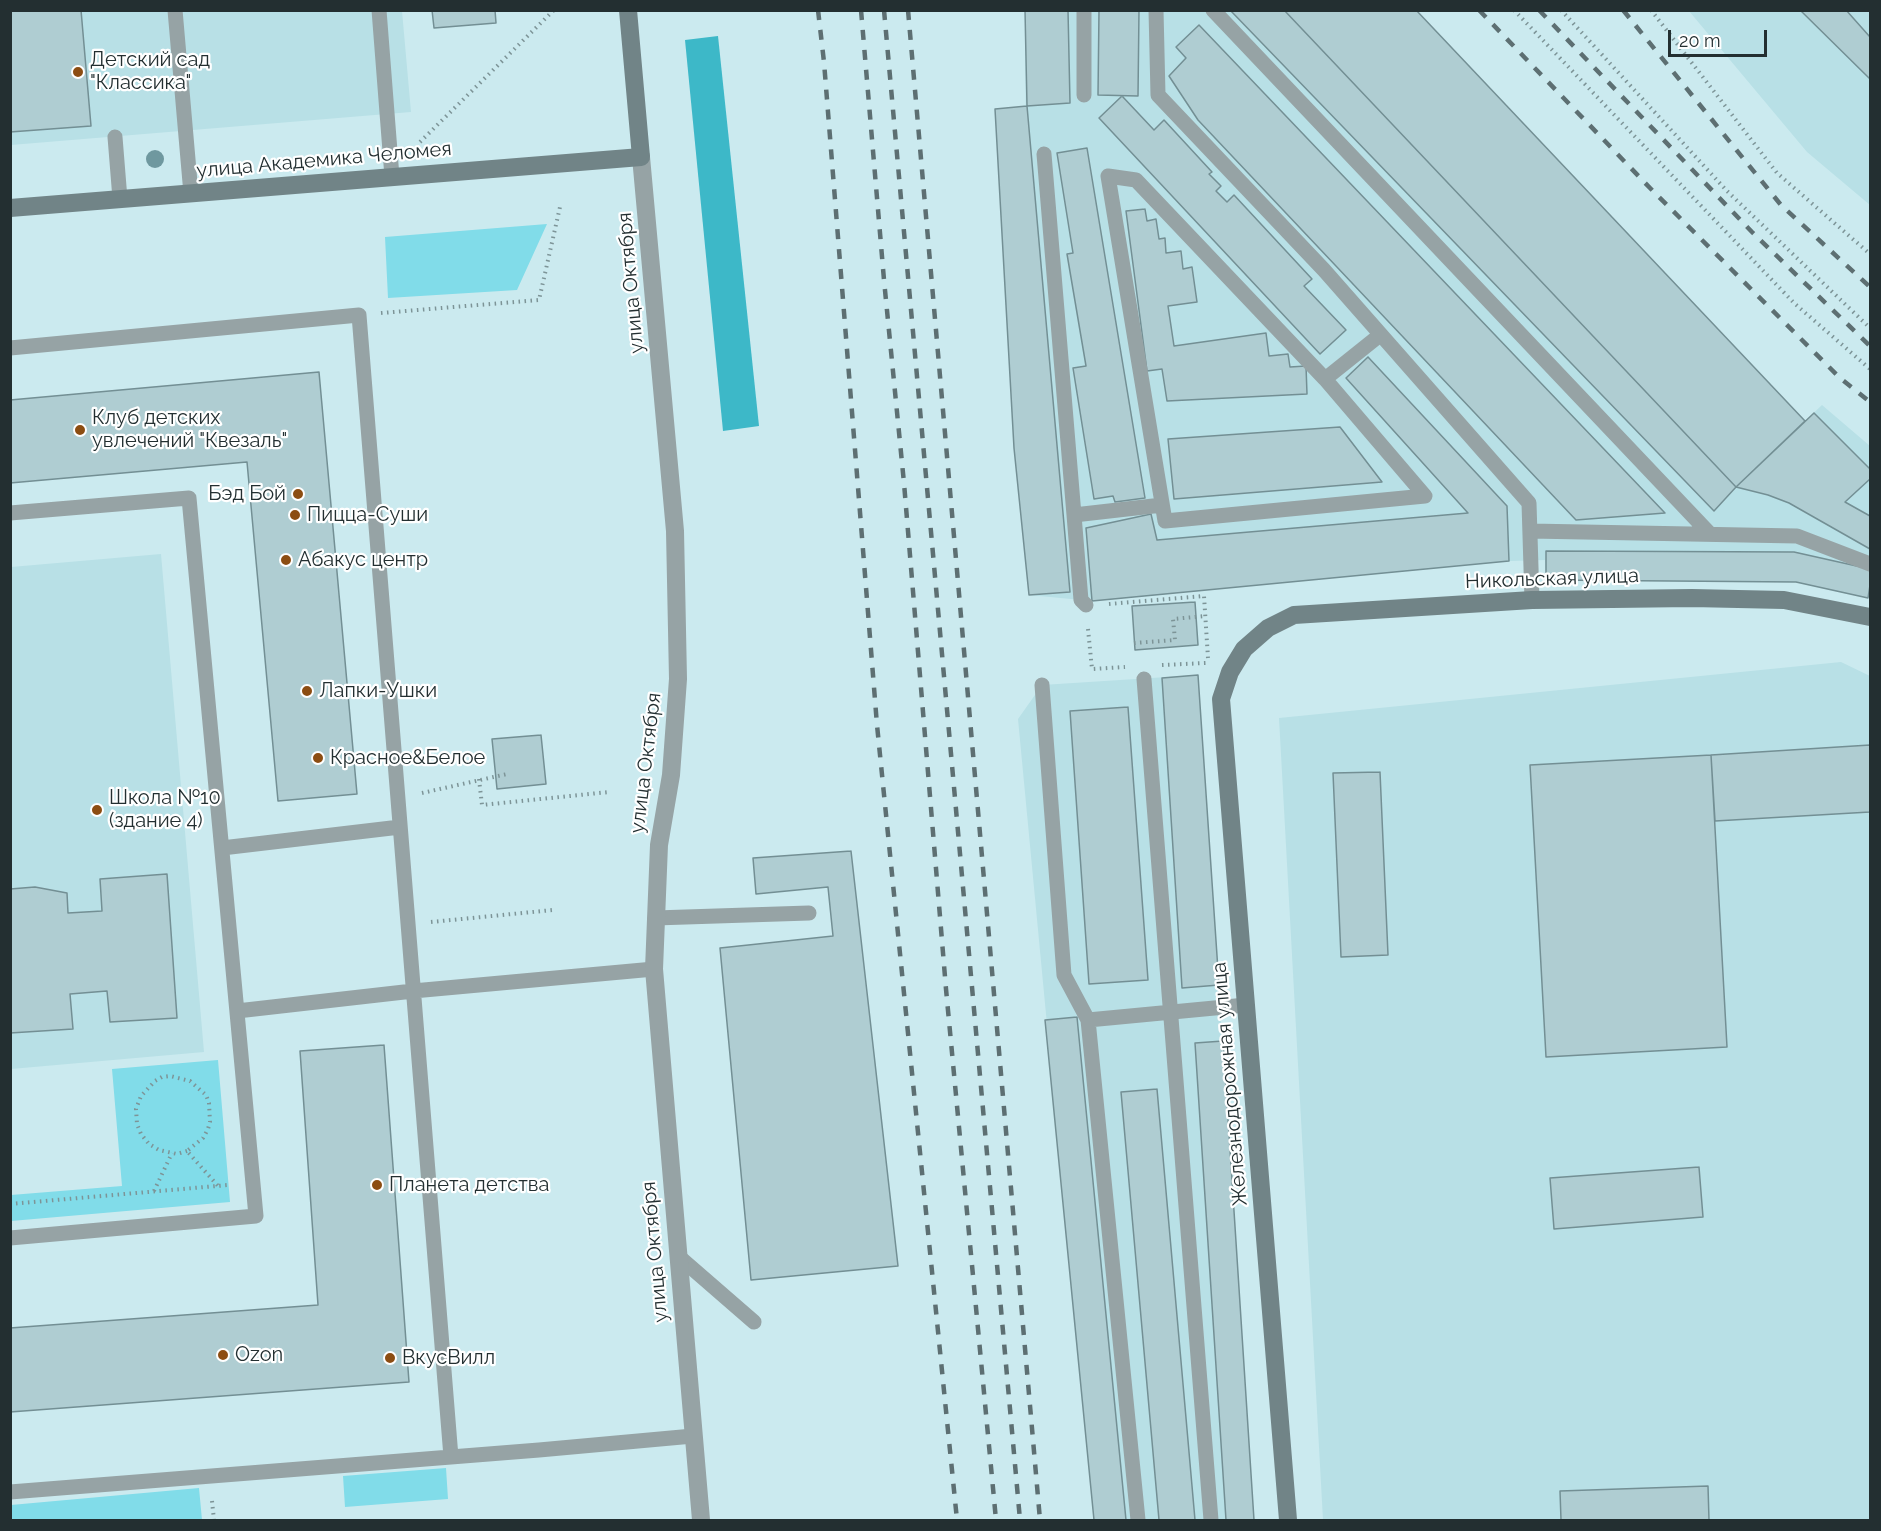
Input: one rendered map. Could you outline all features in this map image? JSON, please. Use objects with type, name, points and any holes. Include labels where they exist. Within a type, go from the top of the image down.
[{"type":"street","name":"улица Октября","points":[[628,10],[675,531],[678,668],[671,775],[659,844],[654,969],[702,1521]]},
{"type":"street","name":"улица Академика Челомея","points":[[10,208],[641,157]]},
{"type":"street","name":"Никольская улица","points":[[1244,649],[1269,628],[1294,615],[1532,600],[1692,598],[1784,600],[1870,617]]},
{"type":"street","name":"Железнодорожная улица","points":[[1244,649],[1230,672],[1221,699],[1288,1521]]},
{"type":"lane","points":[[175,10],[191,194]]},
{"type":"lane","points":[[379,10],[392,177]]},
{"type":"lane","points":[[1084,10],[1084,95]]},
{"type":"lane","points":[[1156,10],[1158,95],[1324,270],[1529,503],[1532,600]]},
{"type":"lane","points":[[1213,10],[1710,534]]},
{"type":"lane","points":[[115,137],[120,199]]},
{"type":"lane","points":[[1044,154],[1081,600],[1086,605]]},
{"type":"lane","points":[[1108,176],[1136,180],[1325,379],[1425,496],[1165,521],[1108,176]]},
{"type":"lane","points":[[10,348],[359,315],[451,1457]]},
{"type":"lane","points":[[1325,379],[1380,335]]},
{"type":"lane","points":[[10,513],[189,498],[256,1216],[10,1238]]},
{"type":"lane","points":[[1074,515],[1162,505]]},
{"type":"lane","points":[[1530,531],[1797,536],[1870,564]]},
{"type":"lane","points":[[1144,679],[1211,1521]]},
{"type":"lane","points":[[1041,685],[1064,975],[1088,1020],[1138,1521]]},
{"type":"lane","points":[[222,848],[400,827]]},
{"type":"lane","points":[[655,918],[809,914]]},
{"type":"lane","points":[[237,1011],[413,991],[654,969]]},
{"type":"lane","points":[[1088,1020],[1246,1005]]},
{"type":"lane","points":[[678,1256],[754,1322]]},
{"type":"lane","points":[[10,1492],[693,1436]]},
{"type":"path","points":[[420,142],[554,10]]},
{"type":"path","points":[[1514,10],[1794,303],[1870,369]]},
{"type":"path","points":[[1561,10],[1727,191],[1870,328]]},
{"type":"path","points":[[1651,10],[1777,173],[1870,254]]},
{"type":"path","points":[[359,315],[539,300],[560,207]]},
{"type":"path","points":[[1127,667],[1092,669],[1086,605],[1204,596],[1206,616],[1173,619],[1174,640],[1134,643]]},
{"type":"path","points":[[1162,665],[1208,663]]},
{"type":"path","points":[[398,798],[507,774]]},
{"type":"path","points":[[479,779],[482,805],[609,792]]},
{"type":"path","points":[[408,924],[553,910]]},
{"type":"path","points":[[170,1076],[190,1081],[206,1095],[209,1103],[208,1129],[203,1138],[187,1151],[172,1153],[159,1150],[145,1139],[137,1124],[136,1109],[141,1096],[155,1081],[170,1076]]},
{"type":"path","points":[[187,1151],[218,1186]]},
{"type":"path","points":[[154,1191],[172,1153]]},
{"type":"path","points":[[10,1204],[254,1183]]},
{"type":"shaded area","points":[[11,11],[402,11],[411,112],[11,145]]},
{"type":"shaded area","points":[[1025,11],[1416,11],[1805,421],[1822,405],[1870,446],[1870,598],[1796,582],[1546,580],[1545,560],[1509,561],[1092,601],[1029,595]]},
{"type":"shaded area","points":[[1689,11],[1870,11],[1870,205],[1807,152]]},
{"type":"shaded area","points":[[718,36],[759,426],[723,431],[685,40]]},
{"type":"shaded area","points":[[547,224],[517,290],[388,298],[385,237]]},
{"type":"shaded area","name":"Школа №10 (здание 4)","points":[[161,554],[204,1052],[11,1069],[11,567]]},
{"type":"shaded area","points":[[1841,662],[1870,676],[1870,1520],[1323,1520],[1279,718]]},
{"type":"shaded area","points":[[1198,675],[1254,1520],[1094,1520],[1018,719],[1042,685]]},
{"type":"shaded area","points":[[218,1060],[230,1202],[11,1221],[11,1195],[122,1186],[112,1069]]},
{"type":"shaded area","points":[[446,1468],[448,1499],[345,1507],[343,1476]]},
{"type":"shaded area","points":[[199,1488],[202,1520],[11,1520],[11,1505]]},
{"type":"building","points":[[10,10],[81,10],[91,126],[10,132]]},
{"type":"building","points":[[432,10],[495,10],[496,23],[434,28]]},
{"type":"building","points":[[1025,10],[1068,10],[1070,103],[1027,106]]},
{"type":"building","points":[[1099,10],[1139,10],[1138,96],[1098,95]]},
{"type":"building","points":[[1230,10],[1284,10],[1736,487],[1714,511]]},
{"type":"building","points":[[1284,10],[1416,10],[1805,421],[1736,487]]},
{"type":"building","points":[[1800,10],[1846,10],[1870,37],[1870,79]]},
{"type":"building","points":[[1199,25],[1665,513],[1576,520],[1198,120],[1169,76],[1186,58],[1176,47]]},
{"type":"building","points":[[1122,96],[1154,130],[1164,120],[1212,172],[1209,174],[1221,186],[1216,191],[1227,202],[1234,195],[1312,279],[1304,286],[1346,330],[1320,354],[1099,118]]},
{"type":"building","points":[[1027,106],[1070,592],[1029,595],[1014,448],[995,109]]},
{"type":"building","points":[[1087,148],[1145,498],[1115,502],[1113,496],[1094,499],[1073,368],[1086,366],[1067,254],[1073,253],[1057,153]]},
{"type":"building","points":[[1145,209],[1147,221],[1156,219],[1159,239],[1165,238],[1166,253],[1181,251],[1183,269],[1192,267],[1197,302],[1168,306],[1174,346],[1266,333],[1269,356],[1288,354],[1290,367],[1306,366],[1307,394],[1167,401],[1162,369],[1147,371],[1126,211]]},
{"type":"building","points":[[1368,357],[1507,506],[1509,561],[1092,601],[1086,528],[1151,514],[1157,540],[1468,513],[1346,378]]},
{"type":"building","points":[[319,372],[357,794],[278,801],[247,462],[10,483],[10,400]]},
{"type":"building","points":[[1814,413],[1870,469],[1870,479],[1845,502],[1870,516],[1870,549],[1789,503],[1736,487]]},
{"type":"building","points":[[1340,427],[1382,482],[1174,499],[1168,439]]},
{"type":"building","points":[[1546,551],[1794,552],[1870,569],[1870,585],[1868,598],[1796,582],[1546,580]]},
{"type":"building","points":[[1195,602],[1198,645],[1135,650],[1132,606]]},
{"type":"building","points":[[1198,675],[1219,985],[1182,988],[1162,678]]},
{"type":"building","points":[[1128,707],[1148,980],[1089,984],[1070,711]]},
{"type":"building","points":[[541,735],[546,784],[497,789],[492,739]]},
{"type":"building","points":[[1870,745],[1870,812],[1715,821],[1711,755]]},
{"type":"building","points":[[1711,755],[1727,1047],[1546,1057],[1530,765]]},
{"type":"building","points":[[1380,772],[1388,955],[1341,957],[1333,773]]},
{"type":"building","points":[[851,851],[898,1266],[751,1280],[720,948],[833,936],[828,887],[756,894],[753,858]]},
{"type":"building","points":[[167,874],[177,1018],[110,1022],[107,991],[70,994],[73,1029],[10,1033],[10,889],[35,887],[67,893],[68,913],[102,911],[100,879]]},
{"type":"building","points":[[1077,1017],[1126,1520],[1094,1520],[1045,1020]]},
{"type":"building","points":[[1223,1041],[1254,1520],[1226,1520],[1195,1043]]},
{"type":"building","points":[[384,1045],[409,1382],[10,1412],[10,1328],[318,1305],[300,1051]]},
{"type":"building","points":[[1157,1089],[1195,1520],[1159,1520],[1121,1092]]},
{"type":"building","points":[[1699,1167],[1703,1217],[1554,1229],[1550,1178]]},
{"type":"building","points":[[1708,1486],[1709,1520],[1561,1520],[1560,1491]]},
{"type":"railway","points":[[818,10],[877,725],[957,1520]]},
{"type":"railway","points":[[861,10],[904,483],[946,989],[996,1520]]},
{"type":"railway","points":[[884,10],[1020,1520]]},
{"type":"railway","points":[[908,10],[1040,1520]]},
{"type":"railway","points":[[1479,10],[1650,188],[1840,378],[1870,402]]},
{"type":"railway","points":[[1539,10],[1752,232],[1870,346]]},
{"type":"railway","points":[[1623,10],[1781,205],[1870,287]]},
{"type":"place","name":"Детский сад \"Классика\"","points":[[78,72]]},
{"type":"place","name":"Клуб детских увлечений \"Квезаль\"","points":[[80,430]]},
{"type":"place","name":"Бэд Бой","points":[[298,494]]},
{"type":"place","name":"Пицца-Суши","points":[[295,515]]},
{"type":"place","name":"Абакус центр","points":[[286,560]]},
{"type":"place","name":"Лапки-Ушки","points":[[307,691]]},
{"type":"place","name":"Красное&Белое","points":[[318,758]]},
{"type":"place","name":"Школа №10 (здание 4)","points":[[97,810]]},
{"type":"place","name":"Планета детства","points":[[377,1185]]},
{"type":"place","name":"Ozon","points":[[223,1355]]},
{"type":"place","name":"ВкусВилл","points":[[390,1358]]}]
